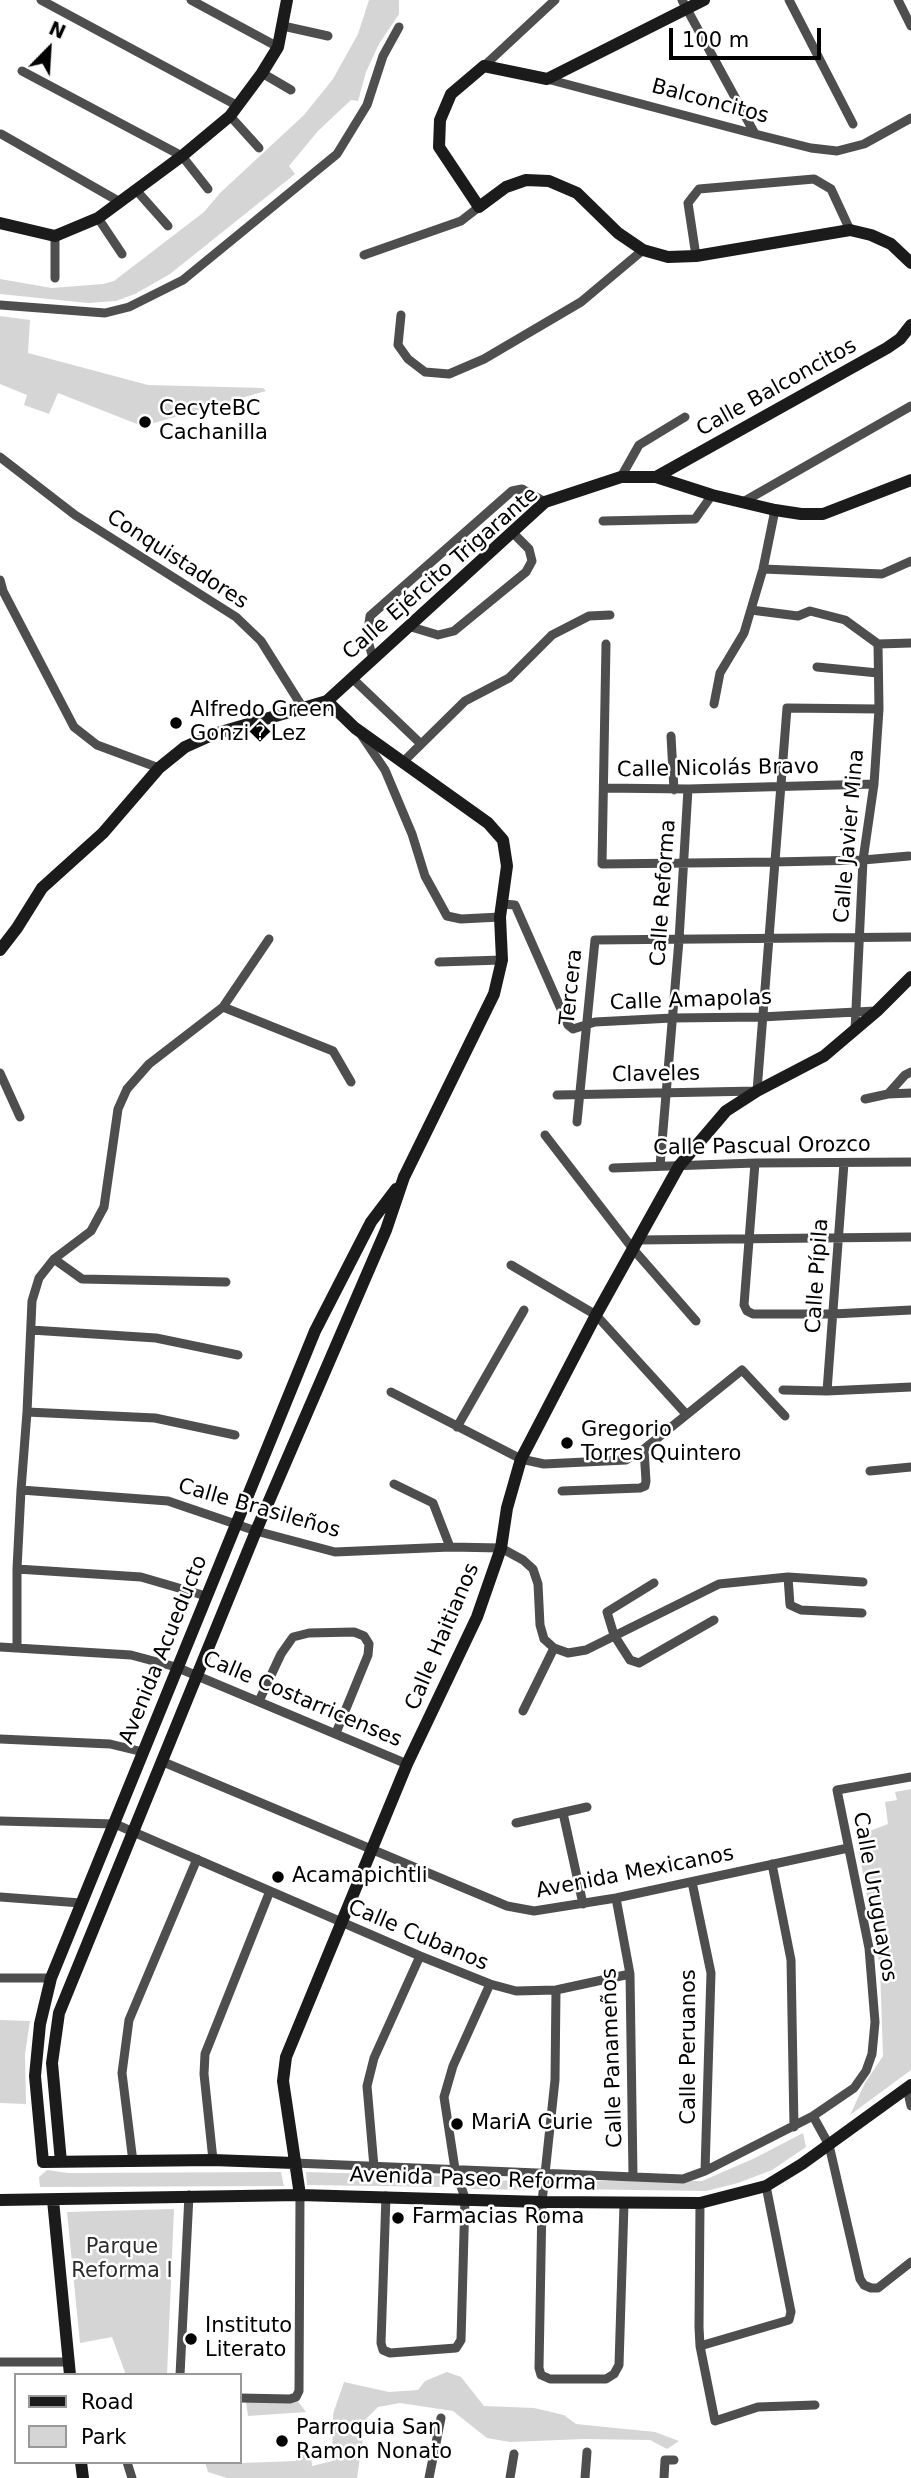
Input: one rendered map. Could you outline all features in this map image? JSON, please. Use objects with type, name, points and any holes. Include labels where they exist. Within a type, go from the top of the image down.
[{"type":"main road","points":[[0,223],[55,236],[98,218],[182,156],[234,111],[262,73],[278,47],[287,0]]},
{"type":"main road","points":[[704,0],[684,5],[547,79],[484,66],[451,94],[440,120],[439,147],[479,207],[506,187],[526,180],[550,181],[577,193],[618,233],[643,250],[668,257],[696,257],[850,230],[891,244],[911,263]]},
{"type":"main road","name":"Calle Balconcitos","points":[[656,477],[887,348],[900,339],[911,325]]},
{"type":"main road","name":"Calle Ejército Trigarante","points":[[327,701],[545,502],[621,477],[656,477],[712,495],[775,510],[823,514],[911,480]]},
{"type":"main road","points":[[0,950],[18,928],[42,888],[103,833],[159,768],[185,747],[214,733],[327,701]]},
{"type":"main road","name":"Avenida Acueducto","points":[[61,2161],[52,2063],[59,2013],[256,1531],[386,1230],[404,1177],[494,994],[502,960],[502,910],[507,866],[503,840],[488,823],[355,728],[327,701]]},
{"type":"main road","name":"Calle Haitianos","points":[[300,2195],[283,2081],[286,2057],[407,1764],[477,1617],[500,1548],[521,1459],[596,1315],[679,1166],[726,1111],[757,1091],[824,1056],[877,1011],[911,977]]},
{"type":"main road","name":"Avenida Acueducto","points":[[43,2162],[35,2076],[40,2024],[51,1978],[315,1331],[371,1222],[404,1177]]},
{"type":"main road","name":"Avenida Paseo Reforma","points":[[0,2200],[300,2195],[624,2204],[701,2203],[766,2186],[829,2145],[909,2086]]},
{"type":"main road","name":"Avenida Paseo Reforma","points":[[43,2162],[213,2160],[294,2163]]},
{"type":"main road","points":[[53,2200],[69,2368]]},
{"type":"street","points":[[41,0],[234,111],[259,148]]},
{"type":"street","points":[[191,0],[278,47]]},
{"type":"street","points":[[484,66],[555,0]]},
{"type":"street","points":[[789,0],[853,124]]},
{"type":"street","points":[[898,0],[911,26]]},
{"type":"street","points":[[684,5],[755,134]]},
{"type":"street","points":[[283,26],[328,36]]},
{"type":"street","points":[[0,305],[105,313],[129,307],[183,280],[337,154],[368,105],[383,56],[399,27]]},
{"type":"street","points":[[22,71],[182,156],[208,189]]},
{"type":"street","points":[[262,73],[291,90]]},
{"type":"street","name":"Balconcitos","points":[[547,79],[811,148],[837,151],[864,144],[911,118]]},
{"type":"street","points":[[1,134],[120,202]]},
{"type":"street","points":[[696,257],[688,203],[699,190],[814,179],[831,189],[850,230]]},
{"type":"street","points":[[136,190],[168,226]]},
{"type":"street","points":[[364,255],[461,221],[479,207]]},
{"type":"street","points":[[98,218],[122,254]]},
{"type":"street","points":[[55,236],[55,278]]},
{"type":"street","points":[[401,315],[398,345],[408,359],[425,372],[449,374],[484,359],[581,302],[643,250]]},
{"type":"street","points":[[743,502],[911,406]]},
{"type":"street","points":[[621,477],[639,446],[685,417]]},
{"type":"street","name":"Conquistadores","points":[[0,457],[75,515],[236,617],[261,641],[303,708]]},
{"type":"street","points":[[373,658],[367,638],[370,616],[512,491],[522,489],[545,502]]},
{"type":"street","points":[[603,521],[695,519],[712,495]]},
{"type":"street","points":[[714,704],[720,673],[744,634],[763,569],[775,510]]},
{"type":"street","points":[[408,626],[438,635],[454,631],[526,572],[532,561],[529,549],[512,532]]},
{"type":"street","points":[[763,569],[882,574],[911,561]]},
{"type":"street","points":[[0,580],[1,590],[74,727],[97,746],[159,768]]},
{"type":"street","points":[[751,610],[798,616],[810,611],[845,621],[878,644],[911,643]]},
{"type":"street","points":[[402,763],[465,702],[509,678],[552,635],[589,616],[610,615]]},
{"type":"street","points":[[606,644],[602,864],[863,860],[909,856]]},
{"type":"street","name":"Calle Javier Mina","points":[[855,1030],[863,860],[874,784],[879,709],[878,644]]},
{"type":"street","points":[[817,667],[878,673]]},
{"type":"street","points":[[352,678],[421,744]]},
{"type":"street","points":[[757,1091],[787,708],[879,709]]},
{"type":"street","points":[[355,728],[386,770],[412,834],[425,876],[447,916],[461,919],[502,910]]},
{"type":"street","points":[[671,736],[674,790]]},
{"type":"street","name":"Calle Nicolás Bravo","points":[[604,789],[674,790],[874,784]]},
{"type":"street","name":"Calle Reforma","points":[[660,1166],[680,940],[688,789]]},
{"type":"street","name":"Calle Amapolas","points":[[502,910],[515,905],[568,1025],[578,1029],[595,1022],[877,1011]]},
{"type":"street","points":[[680,940],[911,937]]},
{"type":"street","points":[[17,1647],[17,1569],[32,1301],[39,1278],[54,1259],[91,1231],[104,1207],[118,1109],[127,1089],[149,1064],[223,1007],[269,939]]},
{"type":"street","name":"Tercera","points":[[577,1122],[595,940],[680,940]]},
{"type":"street","points":[[439,962],[502,960]]},
{"type":"street","points":[[223,1007],[333,1051],[351,1082]]},
{"type":"street","points":[[888,1094],[911,1072]]},
{"type":"street","points":[[0,1073],[20,1117]]},
{"type":"street","name":"Claveles","points":[[557,1095],[757,1091]]},
{"type":"street","points":[[865,1099],[911,1093]]},
{"type":"street","points":[[545,1135],[696,1321]]},
{"type":"street","name":"Calle Pascual Orozco","points":[[613,1168],[755,1163],[911,1162]]},
{"type":"street","points":[[755,1163],[744,1305],[747,1311],[754,1314],[833,1314],[911,1310]]},
{"type":"street","name":"Calle Pípila","points":[[827,1391],[844,1163]]},
{"type":"street","points":[[636,1244],[748,1239],[911,1237]]},
{"type":"street","points":[[54,1259],[82,1279],[226,1282]]},
{"type":"street","points":[[511,1265],[596,1315],[686,1414]]},
{"type":"street","points":[[457,1427],[524,1310]]},
{"type":"street","points":[[31,1330],[156,1338],[238,1355]]},
{"type":"street","points":[[391,1392],[521,1459],[544,1464],[626,1460],[742,1370],[785,1416]]},
{"type":"street","points":[[783,1390],[911,1387]]},
{"type":"street","points":[[27,1412],[155,1418],[235,1435]]},
{"type":"street","points":[[562,1491],[645,1486],[643,1449]]},
{"type":"street","points":[[870,1471],[911,1466]]},
{"type":"street","points":[[394,1484],[433,1503],[450,1547]]},
{"type":"street","name":"Calle Brasileños","points":[[21,1490],[168,1500],[256,1531],[335,1552],[450,1547],[500,1548]]},
{"type":"street","points":[[500,1548],[523,1560],[533,1569],[538,1584],[540,1625],[544,1639],[554,1648],[568,1653],[586,1650],[719,1584],[789,1577],[863,1583]]},
{"type":"street","points":[[17,1569],[141,1577],[206,1596]]},
{"type":"street","points":[[789,1577],[790,1605],[801,1610],[862,1613]]},
{"type":"street","points":[[654,1584],[607,1612],[614,1635],[630,1660],[639,1663],[714,1620]]},
{"type":"street","points":[[259,1701],[281,1654],[293,1637],[309,1633],[354,1632],[363,1636],[369,1644],[368,1655],[336,1733]]},
{"type":"street","name":"Calle Costarricenses","points":[[0,1647],[131,1655],[176,1667],[407,1764]]},
{"type":"street","points":[[523,1711],[554,1648]]},
{"type":"street","points":[[0,1739],[110,1744],[144,1752]]},
{"type":"street","name":"Avenida Mexicanos","points":[[161,1761],[507,1906],[534,1911],[616,1898],[848,1848]]},
{"type":"street","name":"Calle Uruguayos","points":[[854,2088],[866,2071],[872,2054],[876,2022],[869,1948],[837,1790],[911,1777]]},
{"type":"street","points":[[516,1823],[587,1807]]},
{"type":"street","points":[[563,1813],[583,1904]]},
{"type":"street","name":"Calle Cubanos","points":[[0,1821],[115,1824],[420,1956],[490,1984],[516,1991],[555,1990],[630,1973]]},
{"type":"street","points":[[133,2162],[122,2073],[130,2020],[197,1859]]},
{"type":"street","points":[[772,1864],[791,1960],[794,2127]]},
{"type":"street","name":"Calle Peruanos","points":[[692,1882],[711,1973],[705,2171]]},
{"type":"street","points":[[213,2160],[204,2074],[205,2054],[270,1891]]},
{"type":"street","points":[[0,1897],[81,1903]]},
{"type":"street","name":"Calle Panameños","points":[[616,1898],[630,1973],[634,2176]]},
{"type":"street","points":[[374,2167],[367,2086],[374,2058],[420,1956]]},
{"type":"street","points":[[0,1979],[51,1978]]},
{"type":"street","points":[[386,2196],[381,2343],[383,2350],[390,2353],[456,2348],[461,2340],[465,2198],[455,2169],[444,2097],[453,2066],[490,1984]]},
{"type":"street","points":[[555,1990],[555,2080],[542,2202],[541,2375],[550,2379],[606,2379],[614,2374],[619,2365],[624,2204]]},
{"type":"street","points":[[909,2086],[911,2106]]},
{"type":"street","name":"Avenida Paseo Reforma","points":[[294,2163],[683,2179],[794,2127],[854,2088]]},
{"type":"street","points":[[813,2116],[829,2145],[860,2279],[864,2285],[878,2287],[911,2262]]},
{"type":"street","points":[[700,2346],[789,2320],[791,2312],[766,2186]]},
{"type":"street","points":[[180,2373],[189,2195]]},
{"type":"street","points":[[242,2398],[290,2399],[296,2397],[299,2391],[300,2195]]},
{"type":"street","points":[[701,2203],[700,2346],[715,2421],[758,2407],[815,2406]]},
{"type":"street","points":[[0,2362],[69,2368]]},
{"type":"street","points":[[429,2478],[441,2418]]},
{"type":"street","points":[[585,2478],[587,2452]]},
{"type":"street","points":[[510,2478],[514,2454]]},
{"type":"street","points":[[664,2478],[665,2460],[674,2460]]},
{"type":"green space","points":[[369,0],[399,0],[399,14],[379,44],[366,72],[358,101],[351,100],[318,131],[289,166],[295,174],[170,274],[135,294],[116,301],[88,303],[0,294],[0,279],[52,288],[114,281],[204,212],[220,193],[304,115],[333,79],[358,34]]},
{"type":"green space","points":[[0,316],[30,320],[28,353],[148,385],[263,388],[266,391],[147,425],[137,424],[58,393],[49,414],[24,405],[27,395],[0,384]]},
{"type":"green space","points":[[911,1789],[911,2070],[850,2115],[865,2083],[883,2056],[880,1967],[856,1836],[888,1824],[885,1802],[897,1800],[895,1792]]},
{"type":"green space","points":[[0,2020],[30,2021],[25,2054],[26,2104],[0,2103]]},
{"type":"green space","points":[[803,2133],[806,2147],[772,2170],[706,2191],[560,2187],[563,2181],[702,2181]]},
{"type":"green space","points":[[47,2170],[68,2173],[281,2172],[284,2186],[40,2187],[39,2177]]},
{"type":"green space","points":[[306,2172],[444,2176],[446,2187],[307,2185]]},
{"type":"green space","points":[[543,2180],[538,2190],[471,2189],[464,2181]]},
{"type":"green space","name":"Parque Reforma I","points":[[174,2209],[167,2373],[125,2373],[112,2337],[80,2343],[67,2212]]},
{"type":"green space","points":[[447,2372],[461,2377],[484,2406],[534,2408],[564,2415],[576,2424],[655,2432],[679,2441],[667,2449],[650,2440],[510,2442],[487,2438],[453,2411],[400,2403],[378,2407],[366,2419],[357,2478],[227,2478],[208,2472],[206,2464],[296,2461],[296,2454],[311,2455],[312,2466],[332,2461],[333,2414],[344,2382],[389,2392],[418,2390],[425,2381]]},
{"type":"green space","points":[[296,2399],[306,2412],[248,2416],[246,2402]]},
{"type":"place","name":"CecyteBC Cachanilla","points":[[145,422]]},
{"type":"place","name":"Alfredo Green Gonzi�Lez","points":[[176,723]]},
{"type":"place","name":"Gregorio Torres Quintero","points":[[567,1443]]},
{"type":"place","name":"Acamapichtli","points":[[278,1877]]},
{"type":"place","name":"MariA Curie","points":[[457,2124]]},
{"type":"place","name":"Farmacias Roma","points":[[398,2218]]},
{"type":"place","name":"Instituto Literato","points":[[191,2339]]},
{"type":"place","name":"Parroquia San Ramon Nonato","points":[[282,2441]]}]
